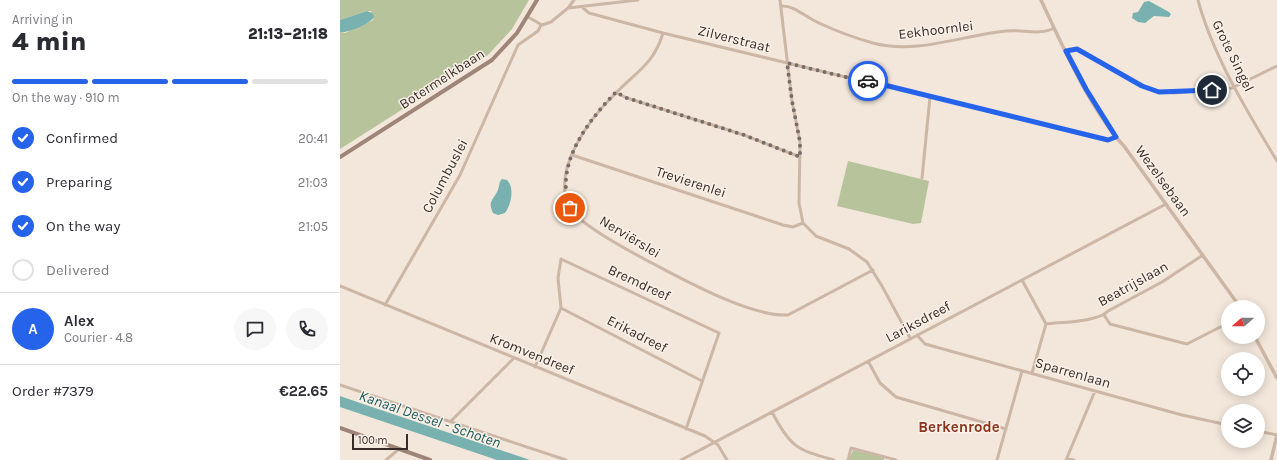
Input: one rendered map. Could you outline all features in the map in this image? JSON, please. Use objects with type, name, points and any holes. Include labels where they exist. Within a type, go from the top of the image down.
[{"type":"main road","name":"Botermelkbaan","points":[[340,157],[480,69],[506,46],[528,17],[537,0]]},
{"type":"main road","points":[[340,428],[430,460]]},
{"type":"street","name":"Columbuslei","points":[[385,305],[457,182],[516,53],[518,45],[538,31],[541,25],[552,22],[568,8],[574,0]]},
{"type":"street","points":[[568,8],[583,8],[638,0]]},
{"type":"street","points":[[780,0],[792,101],[800,142],[798,202],[803,223],[816,236],[860,255],[873,270],[910,338]]},
{"type":"street","name":"Wezelsebaan","points":[[1041,0],[1088,94],[1116,137],[1235,300]]},
{"type":"street","name":"Grote Singel","points":[[1198,0],[1209,36],[1277,161]]},
{"type":"street","name":"Eekhoornlei","points":[[781,6],[789,5],[817,23],[845,34],[887,46],[918,45],[1007,31],[1041,32],[1054,28]]},
{"type":"street","name":"Zilverstraat","points":[[583,8],[589,13],[663,33],[1108,140],[1116,137]]},
{"type":"street","points":[[528,17],[541,25]]},
{"type":"street","name":"Nerviërslei","points":[[663,33],[654,56],[616,92],[585,128],[572,155],[567,169],[565,184],[568,201],[574,213],[628,250],[695,285],[774,316],[788,315],[873,270]]},
{"type":"street","points":[[1066,51],[1077,49],[1142,86],[1159,92],[1212,90],[1236,87],[1277,66]]},
{"type":"street","points":[[616,92],[627,98],[744,135],[800,157]]},
{"type":"street","points":[[922,178],[930,97]]},
{"type":"street","name":"Trevierenlei","points":[[572,155],[783,225],[793,227],[803,223]]},
{"type":"street","name":"Lariksdreef","points":[[681,460],[1166,204]]},
{"type":"street","name":"Beatrijslaan","points":[[1046,324],[1092,319],[1104,315],[1108,311],[1162,282],[1203,255]]},
{"type":"street","name":"Bremdreef","points":[[536,367],[561,308],[558,278],[561,259],[719,333],[686,429]]},
{"type":"street","points":[[1022,280],[1046,324],[1032,373]]},
{"type":"street","name":"Kromvendreef","points":[[340,286],[705,436],[714,443]]},
{"type":"street","name":"Erikadreef","points":[[561,308],[702,381]]},
{"type":"street","points":[[1104,315],[1110,324],[1187,344],[1221,327]]},
{"type":"street","name":"Sparrenlaan","points":[[917,335],[925,344],[1095,391],[1221,423]]},
{"type":"street","points":[[1260,344],[1277,378]]},
{"type":"street","points":[[451,421],[514,358]]},
{"type":"street","points":[[868,361],[880,383],[896,397],[1006,429]]},
{"type":"street","points":[[998,460],[1022,371]]},
{"type":"street","points":[[340,385],[566,460]]},
{"type":"street","points":[[1074,460],[1067,460],[1095,391]]},
{"type":"street","points":[[772,412],[786,436],[796,446],[811,454],[834,460]]},
{"type":"street","points":[[1265,432],[1277,435],[1276,447],[1271,460]]},
{"type":"street","points":[[714,443],[718,445],[727,460]]},
{"type":"street","points":[[848,460],[851,448],[886,459],[896,460]]},
{"type":"street","points":[[386,460],[399,449]]},
{"type":"green space","points":[[340,0],[529,0],[512,29],[488,55],[340,149],[340,32],[345,33],[373,20],[371,11],[367,11],[340,20]]},
{"type":"green space","points":[[848,161],[929,181],[921,223],[913,224],[837,206]]},
{"type":"green space","points":[[853,450],[884,458],[884,460],[849,460]]},
{"type":"water","points":[[1149,1],[1169,12],[1171,14],[1169,17],[1154,16],[1145,23],[1138,22],[1132,18],[1133,13],[1138,12],[1144,2]]},
{"type":"water","points":[[367,11],[372,13],[374,16],[369,22],[353,30],[340,32],[340,20]]},
{"type":"water","points":[[502,179],[507,180],[509,183],[511,187],[511,196],[509,206],[505,213],[498,215],[493,213],[491,204]]},
{"type":"water","points":[[340,396],[530,460],[497,460],[340,407]]},
{"type":"way so far","points":[[570,208],[565,184],[567,169],[572,155],[585,128],[602,106],[616,92],[627,98],[744,135],[800,157],[800,142],[792,101],[787,63],[862,81],[868,81]]},
{"type":"district","name":"Berkenrode","points":[[959,427]]},
{"type":"route","points":[[868,81],[1108,140],[1116,137],[1109,130],[1066,51],[1073,48],[1077,49],[1142,86],[1159,92],[1212,90]]},
{"type":"water label","name":"Kanaal Dessel - Schoten","points":[[430,419]]}]
